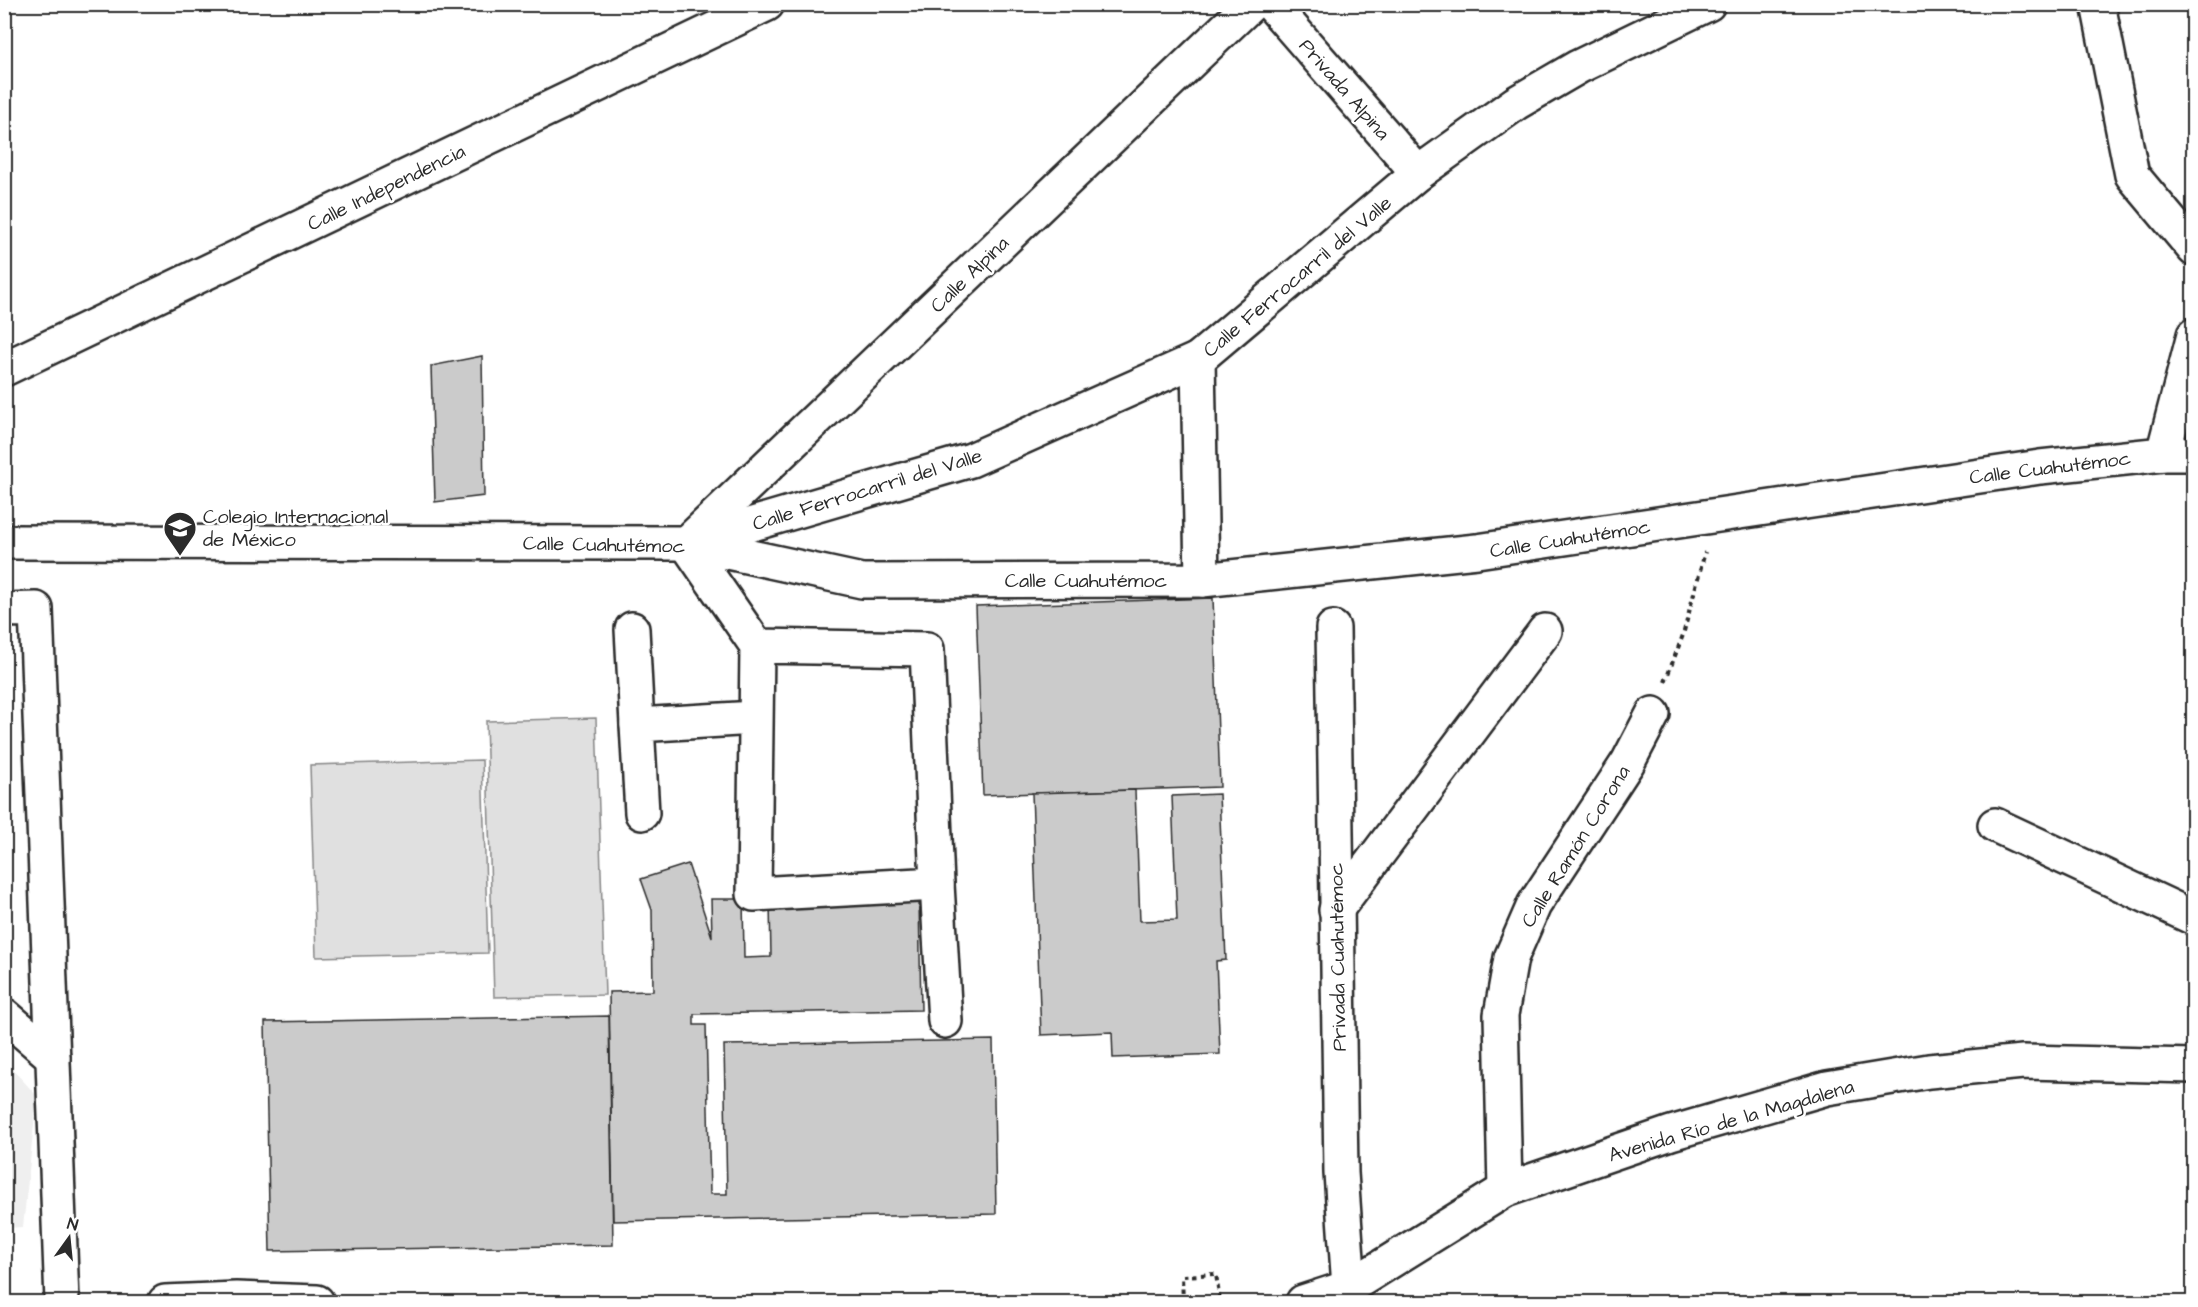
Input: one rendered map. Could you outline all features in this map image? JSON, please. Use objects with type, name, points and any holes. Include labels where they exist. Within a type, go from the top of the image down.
[{"type":"street","name":"Calle Independencia","points":[[4,369],[767,4]]},
{"type":"street","name":"Calle Alpina","points":[[686,543],[1251,4]]},
{"type":"street","name":"Privada Alpina","points":[[1271,4],[1418,172]]},
{"type":"street","name":"Calle Ferrocarril del Valle","points":[[686,543],[971,460],[1198,359],[1418,172],[1516,103],[1578,67],[1708,4]]},
{"type":"street","points":[[2098,4],[2132,175],[2193,249]]},
{"type":"street","points":[[2178,454],[2193,335]]},
{"type":"street","points":[[1198,359],[1202,580]]},
{"type":"street","name":"Calle Cuahutémoc","points":[[4,542],[686,543],[862,582],[1202,580],[1478,551],[2040,467],[2178,454]]},
{"type":"street","points":[[686,543],[757,646],[754,894],[937,884]]},
{"type":"street","points":[[4,610],[36,609],[62,1302]]},
{"type":"street","name":"Privada Cuahutémoc","points":[[1333,627],[1341,1173],[1349,1287]]},
{"type":"street","points":[[632,629],[642,813]]},
{"type":"street","points":[[1336,910],[1545,631]]},
{"type":"street","points":[[757,646],[927,649],[945,1021]]},
{"type":"street","name":"Calle Ramón Corona","points":[[1504,1190],[1501,1015],[1511,958],[1534,905],[1628,762],[1653,714]]},
{"type":"street","points":[[637,725],[755,718]]},
{"type":"street","points":[[1995,825],[2193,918]]},
{"type":"street","points":[[4,1015],[53,1057]]},
{"type":"street","name":"Avenida Río de la Magdalena","points":[[1303,1302],[1349,1287],[1504,1190],[1671,1133],[1827,1088],[1929,1071],[2023,1062],[2193,1066]]},
{"type":"street","points":[[165,1302],[317,1302]]},
{"type":"path","points":[[1653,714],[1683,635],[1715,516]]},
{"type":"path","points":[[1183,1302],[1182,1276],[1216,1274],[1220,1302]]},
{"type":"shaded area","points":[[596,718],[605,995],[494,997],[486,721]]},
{"type":"shaded area","points":[[482,760],[488,953],[316,957],[310,765]]},
{"type":"shaded area","points":[[5,1061],[37,1096],[23,1227],[5,1228]]},
{"type":"building","points":[[482,356],[484,496],[435,502],[431,366]]},
{"type":"building","points":[[1213,598],[1220,787],[983,795],[976,606]]},
{"type":"building","points":[[1135,790],[1140,921],[1177,920],[1172,796],[1219,794],[1226,960],[1216,961],[1220,1054],[1113,1058],[1112,1032],[1041,1035],[1032,793]]},
{"type":"building","points":[[688,864],[712,937],[711,899],[743,899],[744,958],[771,957],[770,902],[919,899],[921,1010],[694,1014],[694,1025],[706,1025],[710,1194],[727,1194],[724,1045],[993,1040],[996,1214],[613,1221],[609,992],[653,991],[652,910],[641,879]]},
{"type":"building","points":[[609,1016],[613,1245],[270,1251],[265,1022]]},
{"type":"place","name":"Colegio Internacional de México","points":[[180,557]]}]
